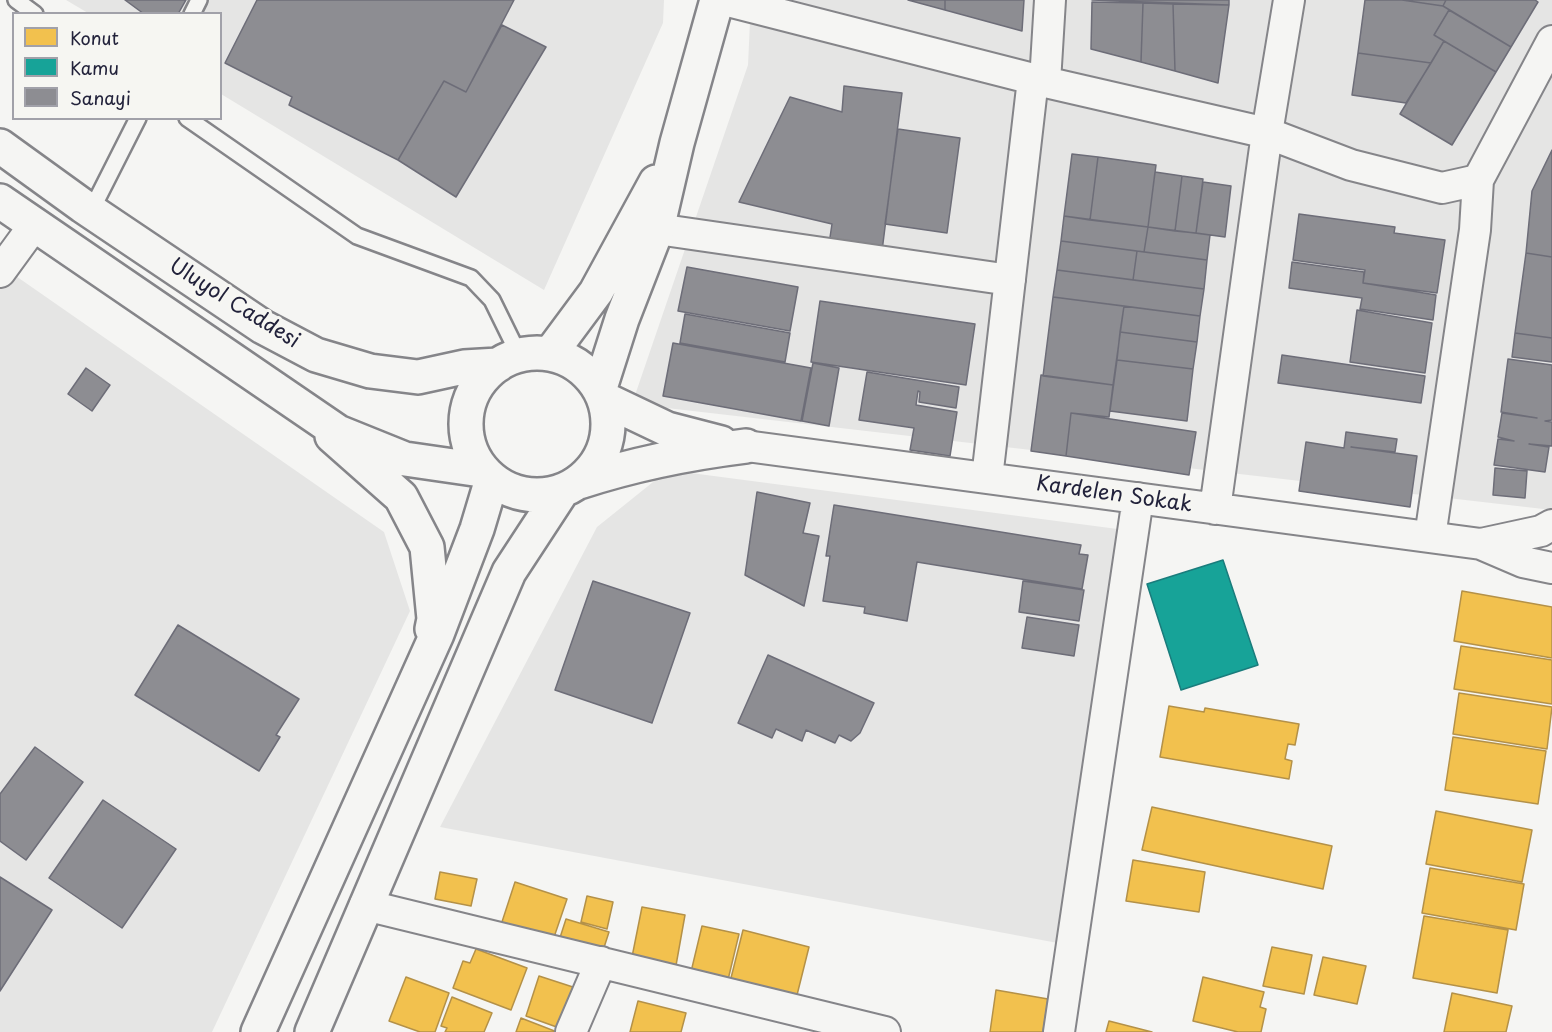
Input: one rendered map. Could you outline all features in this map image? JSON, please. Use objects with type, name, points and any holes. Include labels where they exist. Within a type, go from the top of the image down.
[{"type":"main road","points":[[602,393],[622,319],[657,229],[677,143],[717,0]]},
{"type":"main road","points":[[677,143],[596,292],[522,358],[480,381],[469,402],[465,425],[469,449],[499,486],[521,495],[545,496],[615,470],[688,453],[746,446]]},
{"type":"main road","name":"Uluyol Caddesi","points":[[0,146],[90,211],[263,327],[316,354],[370,371],[418,377],[522,358]]},
{"type":"main road","name":"Uluyol Caddesi","points":[[0,201],[338,432],[405,459],[487,474]]},
{"type":"main road","points":[[312,1032],[364,905],[509,572],[570,487],[588,476],[602,457],[609,434],[608,410],[602,393],[586,372],[570,360],[522,358]]},
{"type":"main road","points":[[602,393],[667,429],[718,442],[746,446]]},
{"type":"main road","points":[[301,406],[358,462],[401,497],[428,547],[434,619],[425,661]]},
{"type":"main road","points":[[258,1032],[425,661],[477,529],[487,474]]},
{"type":"street","points":[[724,0],[1039,81],[1267,133],[1351,165],[1442,188],[1478,180]]},
{"type":"street","points":[[987,478],[1010,280],[1050,0]]},
{"type":"street","points":[[1215,509],[1267,133],[1289,0]]},
{"type":"street","points":[[1430,537],[1475,230],[1478,180],[1552,41]]},
{"type":"street","points":[[0,272],[35,224]]},
{"type":"street","points":[[657,229],[1010,280]]},
{"type":"street","name":"Kardelen Sokak","points":[[746,446],[1480,544]]},
{"type":"street","points":[[1059,1032],[1137,498]]},
{"type":"street","points":[[1480,544],[1541,531],[1552,525]]},
{"type":"street","points":[[1480,544],[1523,562],[1552,568]]},
{"type":"street","points":[[364,905],[885,1032]]},
{"type":"street","points":[[571,1032],[601,962]]},
{"type":"lane","points":[[16,0],[32,12]]},
{"type":"lane","points":[[90,211],[137,120]]},
{"type":"lane","points":[[190,120],[357,236],[471,278],[492,300],[522,358]]},
{"type":"shaded area","points":[[66,0],[664,0],[663,23],[544,290],[222,95],[222,12],[86,12]]},
{"type":"shaded area","points":[[751,0],[1552,0],[1552,510],[632,404],[748,65]]},
{"type":"shaded area","points":[[0,265],[384,532],[410,611],[212,1032],[0,1032]]},
{"type":"shaded area","points":[[668,470],[1148,533],[1079,947],[440,827],[597,527]]},
{"type":"building: Konut","points":[[1462,591],[1552,607],[1552,658],[1454,641]]},
{"type":"building: Konut","points":[[1461,646],[1552,660],[1552,704],[1454,689]]},
{"type":"building: Konut","points":[[1459,693],[1552,707],[1547,749],[1453,734]]},
{"type":"building: Konut","points":[[1169,706],[1204,712],[1205,708],[1299,724],[1295,745],[1288,744],[1285,759],[1292,761],[1289,779],[1160,757]]},
{"type":"building: Konut","points":[[1453,737],[1546,751],[1538,804],[1445,790]]},
{"type":"building: Konut","points":[[1152,807],[1332,846],[1323,889],[1142,850]]},
{"type":"building: Konut","points":[[1436,811],[1532,830],[1522,882],[1426,864]]},
{"type":"building: Konut","points":[[1133,860],[1205,872],[1199,912],[1126,901]]},
{"type":"building: Konut","points":[[1430,868],[1524,884],[1516,930],[1422,913]]},
{"type":"building: Konut","points":[[440,872],[477,879],[471,906],[435,899]]},
{"type":"building: Konut","points":[[515,882],[567,899],[551,946],[500,928]]},
{"type":"building: Konut","points":[[587,896],[613,902],[607,929],[581,922]]},
{"type":"building: Konut","points":[[642,907],[685,915],[675,971],[631,962]]},
{"type":"building: Konut","points":[[1424,916],[1508,930],[1497,993],[1413,978]]},
{"type":"building: Konut","points":[[566,919],[609,932],[600,960],[557,947]]},
{"type":"building: Konut","points":[[702,926],[739,934],[727,984],[690,976]]},
{"type":"building: Konut","points":[[743,930],[809,947],[796,999],[730,982]]},
{"type":"building: Konut","points":[[1272,947],[1312,955],[1304,994],[1263,986]]},
{"type":"building: Konut","points":[[476,949],[527,968],[511,1010],[453,988],[463,961],[470,963]]},
{"type":"building: Konut","points":[[1323,957],[1366,966],[1357,1004],[1314,995]]},
{"type":"building: Konut","points":[[539,976],[579,989],[565,1030],[526,1016]]},
{"type":"building: Konut","points":[[406,977],[449,993],[435,1032],[420,1032],[389,1021]]},
{"type":"building: Konut","points":[[1203,977],[1264,992],[1260,1007],[1266,1009],[1261,1032],[1238,1032],[1193,1021]]},
{"type":"building: Konut","points":[[996,990],[1048,999],[1043,1032],[990,1032]]},
{"type":"building: Konut","points":[[1452,993],[1512,1006],[1506,1032],[1444,1032]]},
{"type":"building: Konut","points":[[452,997],[492,1013],[484,1032],[445,1032],[447,1028],[441,1026]]},
{"type":"building: Konut","points":[[638,1001],[686,1013],[681,1032],[630,1032]]},
{"type":"building: Konut","points":[[521,1018],[557,1032],[516,1032]]},
{"type":"building: Konut","points":[[1109,1021],[1152,1032],[1106,1032]]},
{"type":"building: Kamu","points":[[1223,560],[1258,665],[1181,690],[1147,584]]},
{"type":"building: Sanayi","points":[[125,0],[186,0],[179,12],[141,12]]},
{"type":"building: Sanayi","points":[[257,0],[514,0],[466,92],[444,81],[398,160],[289,105],[292,97],[225,63]]},
{"type":"building: Sanayi","points":[[908,0],[945,0],[945,10]]},
{"type":"building: Sanayi","points":[[945,0],[1024,0],[1022,31],[945,10]]},
{"type":"building: Sanayi","points":[[1092,0],[1229,0],[1229,5]]},
{"type":"building: Sanayi","points":[[1365,0],[1402,0],[1443,6],[1449,10],[1434,35],[1444,41],[1431,63],[1358,53]]},
{"type":"building: Sanayi","points":[[1402,0],[1446,0],[1443,6]]},
{"type":"building: Sanayi","points":[[1446,0],[1535,0],[1538,2],[1511,47],[1443,6]]},
{"type":"building: Sanayi","points":[[1092,2],[1143,3],[1141,62],[1091,49]]},
{"type":"building: Sanayi","points":[[1143,3],[1173,4],[1175,71],[1141,62]]},
{"type":"building: Sanayi","points":[[1173,4],[1229,5],[1218,83],[1175,71]]},
{"type":"building: Sanayi","points":[[1449,10],[1511,47],[1496,72],[1434,35]]},
{"type":"building: Sanayi","points":[[502,25],[546,47],[456,197],[398,160],[444,81],[466,92]]},
{"type":"building: Sanayi","points":[[1444,41],[1496,72],[1452,145],[1400,114]]},
{"type":"building: Sanayi","points":[[1358,53],[1431,63],[1406,103],[1352,95]]},
{"type":"building: Sanayi","points":[[844,86],[902,93],[882,251],[829,244],[832,224],[739,202],[790,97],[842,112]]},
{"type":"building: Sanayi","points":[[898,129],[960,138],[947,233],[885,224]]},
{"type":"building: Sanayi","points":[[1552,150],[1552,257],[1526,253],[1532,191]]},
{"type":"building: Sanayi","points":[[1072,154],[1098,157],[1090,220],[1064,216]]},
{"type":"building: Sanayi","points":[[1098,157],[1156,165],[1148,227],[1090,220]]},
{"type":"building: Sanayi","points":[[1155,172],[1182,176],[1175,231],[1148,227]]},
{"type":"building: Sanayi","points":[[1182,176],[1203,179],[1196,233],[1175,231]]},
{"type":"building: Sanayi","points":[[1203,182],[1231,186],[1225,237],[1196,233]]},
{"type":"building: Sanayi","points":[[1299,214],[1395,227],[1394,233],[1445,240],[1437,293],[1363,283],[1365,270],[1293,260]]},
{"type":"building: Sanayi","points":[[1064,216],[1148,227],[1144,252],[1061,241]]},
{"type":"building: Sanayi","points":[[1148,227],[1210,235],[1207,260],[1144,252]]},
{"type":"building: Sanayi","points":[[1061,241],[1137,251],[1133,280],[1057,270]]},
{"type":"building: Sanayi","points":[[1137,251],[1207,260],[1204,289],[1133,280]]},
{"type":"building: Sanayi","points":[[1526,253],[1552,257],[1552,338],[1515,333]]},
{"type":"building: Sanayi","points":[[1292,262],[1364,272],[1363,283],[1436,295],[1433,320],[1360,309],[1362,298],[1289,288]]},
{"type":"building: Sanayi","points":[[687,267],[798,287],[790,331],[678,311]]},
{"type":"building: Sanayi","points":[[1057,270],[1204,289],[1200,316],[1053,297]]},
{"type":"building: Sanayi","points":[[1053,297],[1124,306],[1113,385],[1043,376]]},
{"type":"building: Sanayi","points":[[820,301],[975,324],[966,385],[811,362]]},
{"type":"building: Sanayi","points":[[1124,306],[1200,316],[1197,342],[1120,332]]},
{"type":"building: Sanayi","points":[[1357,310],[1432,323],[1425,373],[1350,362]]},
{"type":"building: Sanayi","points":[[685,314],[790,333],[785,362],[680,343]]},
{"type":"building: Sanayi","points":[[1120,332],[1197,342],[1193,369],[1117,360]]},
{"type":"building: Sanayi","points":[[1515,333],[1552,338],[1552,362],[1512,357]]},
{"type":"building: Sanayi","points":[[673,343],[811,368],[801,421],[663,396]]},
{"type":"building: Sanayi","points":[[1282,355],[1425,376],[1421,403],[1278,383]]},
{"type":"building: Sanayi","points":[[1508,359],[1552,365],[1552,420],[1545,421],[1552,422],[1552,446],[1529,444],[1549,447],[1545,472],[1494,465],[1498,439],[1514,441],[1498,437],[1502,413],[1537,418],[1501,412]]},
{"type":"building: Sanayi","points":[[1117,360],[1193,369],[1187,421],[1110,411]]},
{"type":"building: Sanayi","points":[[813,363],[839,368],[829,426],[802,421]]},
{"type":"building: Sanayi","points":[[86,368],[110,385],[92,411],[68,394]]},
{"type":"building: Sanayi","points":[[867,372],[959,387],[956,408],[919,402],[920,392],[918,391],[916,405],[957,412],[950,456],[910,450],[914,428],[859,420]]},
{"type":"building: Sanayi","points":[[1041,375],[1113,385],[1109,417],[1071,413],[1066,456],[1031,451]]},
{"type":"building: Sanayi","points":[[1071,413],[1196,432],[1189,475],[1066,456]]},
{"type":"building: Sanayi","points":[[1346,432],[1397,439],[1395,452],[1351,447],[1417,456],[1410,507],[1299,491],[1306,442],[1344,448]]},
{"type":"building: Sanayi","points":[[1495,468],[1527,471],[1525,498],[1493,495]]},
{"type":"building: Sanayi","points":[[757,492],[810,503],[803,533],[819,536],[804,606],[745,575]]},
{"type":"building: Sanayi","points":[[834,505],[1081,545],[1079,554],[1088,555],[1082,589],[917,562],[907,621],[864,613],[865,607],[823,601],[830,556],[826,556]]},
{"type":"building: Sanayi","points":[[593,581],[690,613],[652,723],[555,690]]},
{"type":"building: Sanayi","points":[[1023,581],[1084,590],[1079,621],[1019,612]]},
{"type":"building: Sanayi","points":[[1027,617],[1079,625],[1074,656],[1022,648]]},
{"type":"building: Sanayi","points":[[178,625],[299,699],[276,735],[280,737],[259,771],[135,695]]},
{"type":"building: Sanayi","points":[[768,655],[874,703],[860,733],[851,741],[839,735],[835,743],[806,730],[802,741],[776,729],[772,738],[738,723]]},
{"type":"building: Sanayi","points":[[35,747],[83,782],[26,860],[0,841],[0,794]]},
{"type":"building: Sanayi","points":[[103,800],[176,849],[122,928],[49,878]]},
{"type":"building: Sanayi","points":[[0,877],[52,910],[0,991]]}]
